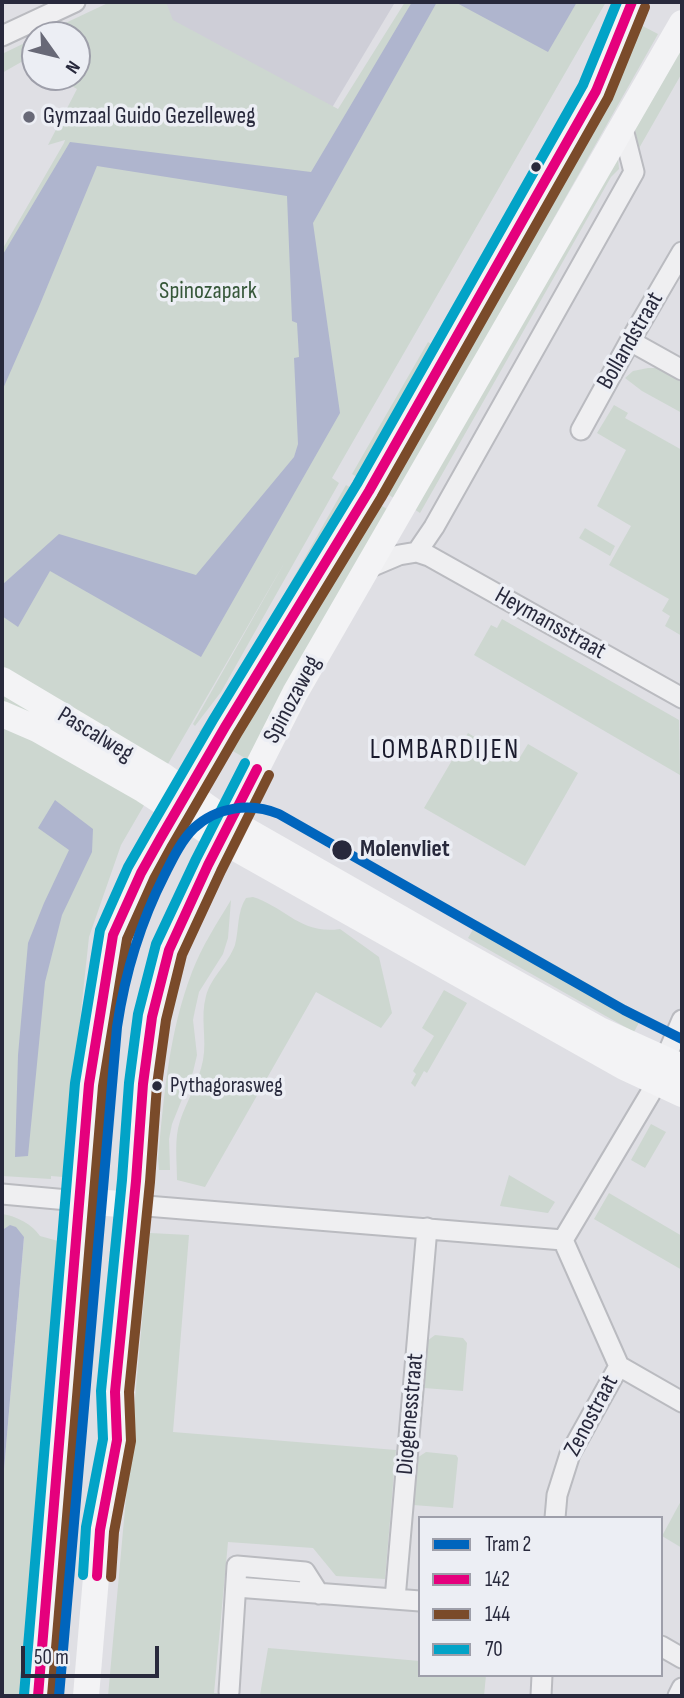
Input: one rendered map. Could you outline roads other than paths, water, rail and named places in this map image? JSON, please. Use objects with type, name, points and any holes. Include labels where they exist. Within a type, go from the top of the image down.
[{"type":"main road","name":"Spinozaweg","points":[[37,1696],[89,1084],[113,935],[141,873],[181,801],[369,491],[596,92],[632,2]]},
{"type":"main road","name":"Spinozaweg","points":[[86,1696],[100,1530],[117,1440],[115,1392],[143,1084],[152,1017],[169,950],[208,865],[295,693],[682,23]]},
{"type":"main road","name":"Pascalweg","points":[[2,680],[155,770],[181,801]]},
{"type":"main road","name":"Pascalweg","points":[[2,714],[37,730],[144,789],[181,801]]},
{"type":"main road","points":[[181,801],[216,813],[226,831],[600,1030],[668,1070],[682,1094]]},
{"type":"main road","points":[[79,1201],[134,1205]]},
{"type":"street","points":[[2,36],[75,2]]},
{"type":"street","points":[[366,569],[399,555],[417,552],[434,527],[634,172],[622,125]]},
{"type":"street","name":"Bollandstraat","points":[[580,430],[682,251]]},
{"type":"street","points":[[630,341],[682,370]]},
{"type":"street","name":"Heymansstraat","points":[[417,552],[682,698]]},
{"type":"street","points":[[134,1205],[563,1240],[668,1070],[682,1020]]},
{"type":"street","points":[[2,1195],[79,1201]]},
{"type":"street","name":"Diogenesstraat","points":[[395,1599],[427,1228]]},
{"type":"street","name":"Zenostraat","points":[[555,1516],[557,1495],[570,1454],[619,1366],[563,1240]]},
{"type":"street","points":[[619,1366],[682,1402]]},
{"type":"street","points":[[229,1692],[236,1587],[418,1601]]},
{"type":"street","points":[[663,1647],[682,1658]]},
{"type":"street","points":[[541,1696],[542,1677]]},
{"type":"street","points":[[678,1696],[682,1688]]},
{"type":"water","points":[[412,2],[437,2],[313,223],[340,413],[201,657],[50,571],[18,627],[2,616],[2,585],[59,534],[196,575],[294,457],[298,444],[294,358],[299,357],[297,323],[292,321],[287,196],[97,166],[2,391],[2,256],[70,142],[311,172]]},
{"type":"water","points":[[455,2],[577,2],[548,52]]},
{"type":"water","points":[[55,800],[93,829],[92,852],[62,915],[45,982],[28,1156],[15,1157],[18,1055],[28,943],[69,850],[38,828]]},
{"type":"water","points":[[10,1225],[16,1227],[24,1237],[2,1493],[2,1234]]},
{"type":"tram line","name":"2","points":[[59,1696],[117,1027],[129,968],[148,911],[174,856],[194,828],[213,815],[234,809],[257,808],[279,814],[624,1010],[682,1039]]},
{"type":"place","name":"Gymzaal Guido Gezelleweg","points":[[29,117]]},
{"type":"place","name":"Molenvliet","points":[[342,850]]},
{"type":"place","name":"Pythagorasweg","points":[[157,1086]]},
{"type":"district","name":"LOMBARDIJEN","points":[[445,751]]},
{"type":"park label","name":"Spinozapark","points":[[208,292]]}]
